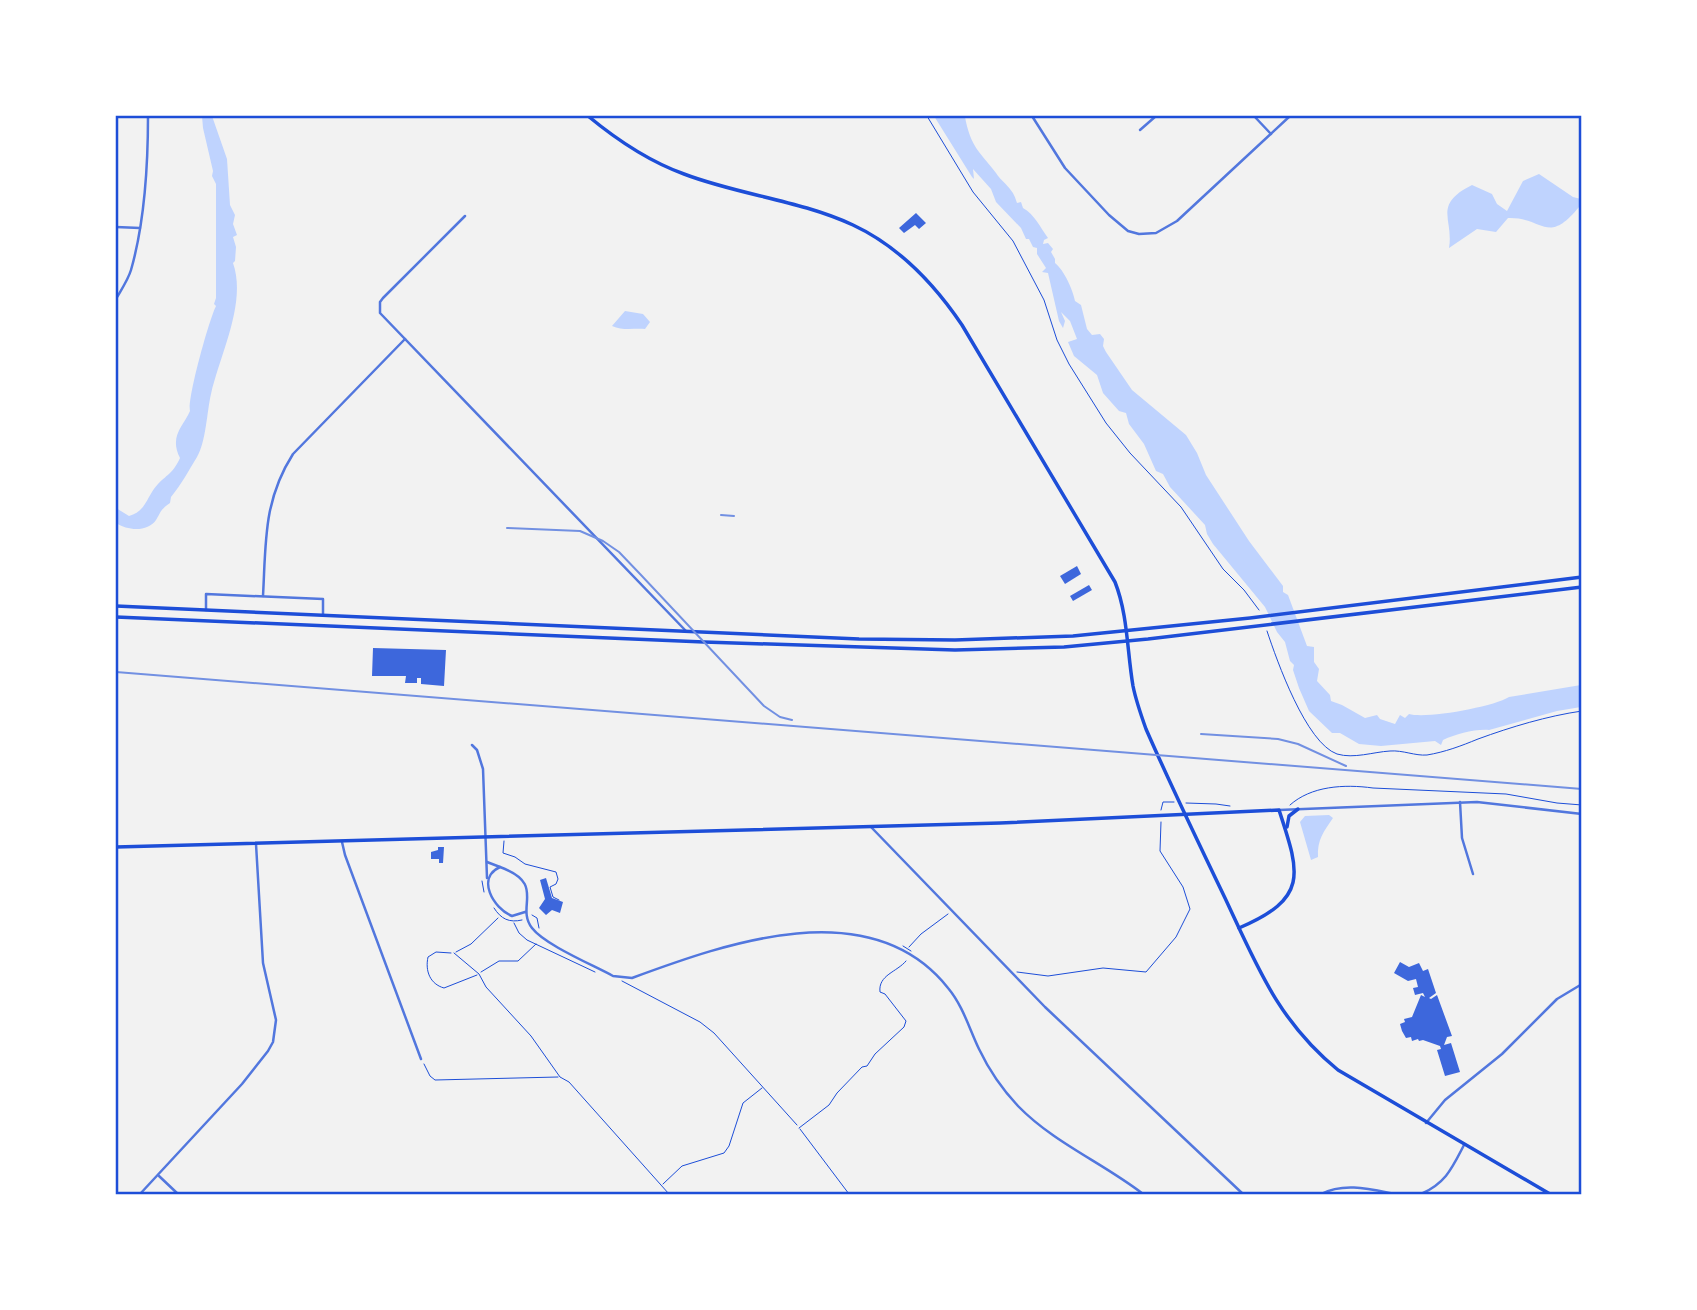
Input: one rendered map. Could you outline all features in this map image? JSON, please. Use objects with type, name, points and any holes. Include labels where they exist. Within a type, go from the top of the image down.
[{"type":"main road","points":[[588,116],[631,149],[666,167],[706,181],[821,211],[855,226],[881,242],[925,278],[949,305],[962,325],[1110,574],[1122,602],[1133,686],[1146,729],[1275,1001],[1318,1054],[1358,1083],[1550,1195]]},
{"type":"main road","points":[[116,606],[832,638],[955,640],[1126,631],[1581,577]]},
{"type":"main road","points":[[1522,584],[1524,595]]},
{"type":"main road","points":[[116,617],[590,638],[955,650],[1064,647],[1129,641],[1581,587]]},
{"type":"main road","points":[[1465,591],[1466,602]]},
{"type":"main road","points":[[206,610],[206,621]]},
{"type":"main road","points":[[323,614],[323,625]]},
{"type":"main road","points":[[383,618],[383,628]]},
{"type":"main road","points":[[491,633],[492,623]]},
{"type":"main road","points":[[590,638],[592,627]]},
{"type":"main road","points":[[686,631],[686,641]]},
{"type":"main road","points":[[751,644],[752,634]]},
{"type":"main road","points":[[831,647],[832,638]]},
{"type":"main road","points":[[889,639],[889,649]]},
{"type":"main road","points":[[997,639],[997,649]]},
{"type":"main road","points":[[955,640],[955,650]]},
{"type":"main road","points":[[1287,833],[1289,816],[1298,809]]},
{"type":"main road","points":[[116,847],[871,827],[1279,810],[1295,859],[1289,892],[1281,905],[1269,914],[1239,928]]},
{"type":"street","points":[[116,299],[130,272],[140,228],[148,150],[148,116]]},
{"type":"street","points":[[1032,116],[1065,168],[1108,215],[1128,231],[1139,234],[1156,233],[1177,221],[1290,116]]},
{"type":"street","points":[[1140,130],[1156,116]]},
{"type":"street","points":[[1254,116],[1271,134]]},
{"type":"street","points":[[464,216],[380,302],[380,313],[686,631]]},
{"type":"street","points":[[116,227],[140,228]]},
{"type":"street","points":[[263,597],[269,511],[273,492],[285,467],[293,454],[405,339]]},
{"type":"street","points":[[206,610],[206,594],[323,599],[323,614]]},
{"type":"street","points":[[472,745],[480,756],[483,769],[489,892],[499,908],[512,916],[525,912]]},
{"type":"street","points":[[1460,802],[1462,838],[1473,874]]},
{"type":"street","points":[[1279,810],[1460,802],[1494,803],[1581,814]]},
{"type":"street","points":[[871,827],[1010,972],[1243,1195]]},
{"type":"street","points":[[342,842],[421,1059]]},
{"type":"street","points":[[140,1195],[265,1056],[275,1035],[275,1018],[261,950],[256,844]]},
{"type":"street","points":[[486,861],[511,871],[523,881],[529,900],[526,917],[531,927],[542,937],[613,976],[622,978],[632,978],[730,945],[788,934],[810,932],[853,936],[906,950],[938,976],[956,998],[987,1065],[1019,1106],[1057,1138],[1113,1172],[1143,1195]]},
{"type":"street","points":[[487,880],[494,870],[500,867]]},
{"type":"street","points":[[1426,1123],[1445,1100],[1490,1065],[1557,999],[1581,984]]},
{"type":"street","points":[[1421,1195],[1435,1188],[1450,1173],[1464,1144]]},
{"type":"street","points":[[159,1176],[178,1195]]},
{"type":"street","points":[[1321,1195],[1329,1190],[1351,1187],[1395,1195]]},
{"type":"path","points":[[927,116],[973,192],[1010,236],[1018,250],[1044,300],[1057,340],[1078,381],[1117,438],[1181,508],[1213,556],[1252,600],[1264,619]]},
{"type":"path","points":[[1267,629],[1282,671],[1309,728],[1319,742],[1338,754],[1364,755],[1403,751],[1424,755],[1454,749],[1546,718],[1581,711]]},
{"type":"path","points":[[1290,806],[1299,796],[1311,792],[1358,786],[1373,789],[1506,794],[1581,805]]},
{"type":"path","points":[[1010,972],[1048,976],[1103,968],[1141,973],[1152,968],[1176,937],[1190,909],[1183,887],[1160,851],[1161,804],[1216,804],[1235,808]]},
{"type":"path","points":[[504,837],[503,853],[525,864],[556,872],[556,884],[550,887],[553,897],[559,900]]},
{"type":"path","points":[[482,881],[484,892]]},
{"type":"path","points":[[489,902],[500,917],[513,922],[534,915],[542,934]]},
{"type":"path","points":[[895,944],[906,950],[921,934],[951,911]]},
{"type":"path","points":[[512,916],[519,933],[599,974]]},
{"type":"path","points":[[500,917],[461,951],[436,953],[428,957],[427,972],[435,984],[444,988],[470,979],[499,961],[518,961],[536,944]]},
{"type":"path","points":[[454,953],[479,974],[486,987],[531,1036],[560,1077],[569,1082],[669,1195]]},
{"type":"path","points":[[799,1128],[829,1105],[837,1093],[904,1027],[906,1021],[885,994],[880,992],[879,986],[886,975],[901,967],[914,955]]},
{"type":"path","points":[[617,981],[628,984],[706,1026],[799,1128],[849,1195]]},
{"type":"path","points":[[421,1059],[435,1080],[560,1077]]},
{"type":"path","points":[[662,1185],[682,1166],[724,1153],[729,1146],[743,1102],[764,1087]]},
{"type":"water","points":[[202,116],[212,116],[227,159],[230,205],[235,215],[233,224],[237,235],[233,237],[236,247],[233,263],[237,295],[235,311],[211,394],[200,451],[171,497],[170,503],[162,509],[156,520],[148,527],[132,529],[116,523],[116,508],[129,516],[135,514],[180,458],[176,438],[190,411],[199,359],[216,306],[216,184],[212,176]]},
{"type":"water","points":[[934,116],[965,117],[976,148],[1010,189],[1017,203],[1021,202],[1048,238],[1043,244],[1048,243],[1053,249],[1051,252],[1055,263],[1068,280],[1075,301],[1081,305],[1087,329],[1092,335],[1100,334],[1104,339],[1106,352],[1132,390],[1186,435],[1206,475],[1249,541],[1283,586],[1283,592],[1288,595],[1307,646],[1314,647],[1314,662],[1319,669],[1317,681],[1330,695],[1331,701],[1365,718],[1377,715],[1380,719],[1395,724],[1400,715],[1405,718],[1409,714],[1430,715],[1459,711],[1489,705],[1509,697],[1581,685],[1581,707],[1489,730],[1460,734],[1443,740],[1441,745],[1435,741],[1381,746],[1359,744],[1340,733],[1332,733],[1309,711],[1285,642],[1265,607],[1213,544],[1205,525],[1170,487],[1163,474],[1156,471],[1144,444],[1129,424],[1126,413],[1119,411],[1103,393],[1097,375],[1074,356],[1068,342],[1077,339],[1070,321],[1061,312],[1065,321],[1063,328],[1059,321],[1048,273],[1042,272],[1046,268],[1037,254],[1037,248],[1033,247],[1021,228],[996,202],[991,189],[973,169],[974,179],[972,177]]},
{"type":"water","points":[[1539,174],[1573,197],[1581,199],[1581,207],[1568,219],[1552,227],[1508,218],[1496,232],[1477,229],[1449,248],[1448,206],[1460,192],[1472,185],[1492,194],[1497,204],[1507,211],[1523,181]]},
{"type":"water","points":[[625,311],[643,314],[650,322],[645,329],[612,326]]},
{"type":"water","points":[[1329,815],[1333,818],[1320,841],[1318,857],[1311,860],[1300,822],[1305,816]]},
{"type":"building","points":[[916,213],[926,223],[919,229],[915,225],[904,233],[899,228]]},
{"type":"building","points":[[1077,566],[1081,574],[1065,584],[1060,576]]},
{"type":"building","points":[[1089,585],[1092,590],[1073,601],[1070,596]]},
{"type":"building","points":[[373,648],[446,650],[444,686],[421,684],[421,678],[417,678],[417,683],[405,683],[406,676],[372,676]]},
{"type":"building","points":[[438,847],[444,847],[443,863],[439,863],[439,859],[431,859],[431,852],[438,850]]},
{"type":"building","points":[[546,878],[552,898],[563,902],[560,913],[552,910],[546,915],[539,908],[545,899],[540,880]]},
{"type":"building","points":[[1400,962],[1409,967],[1419,963],[1423,971],[1428,969],[1436,993],[1429,998],[1437,995],[1452,1036],[1447,1037],[1444,1045],[1451,1043],[1460,1072],[1445,1076],[1437,1050],[1441,1049],[1440,1046],[1418,1039],[1412,1041],[1411,1037],[1406,1038],[1402,1031],[1400,1024],[1405,1022],[1404,1019],[1412,1017],[1421,995],[1425,997],[1423,993],[1415,995],[1413,988],[1418,987],[1416,979],[1408,981],[1394,973]]},
{"type":"railway","points":[[721,515],[734,516]]},
{"type":"railway","points":[[507,528],[580,531],[603,541],[619,552],[764,706],[780,717],[792,720]]},
{"type":"railway","points":[[116,672],[1582,789]]},
{"type":"railway","points":[[1201,734],[1278,739],[1298,744],[1346,766]]}]
